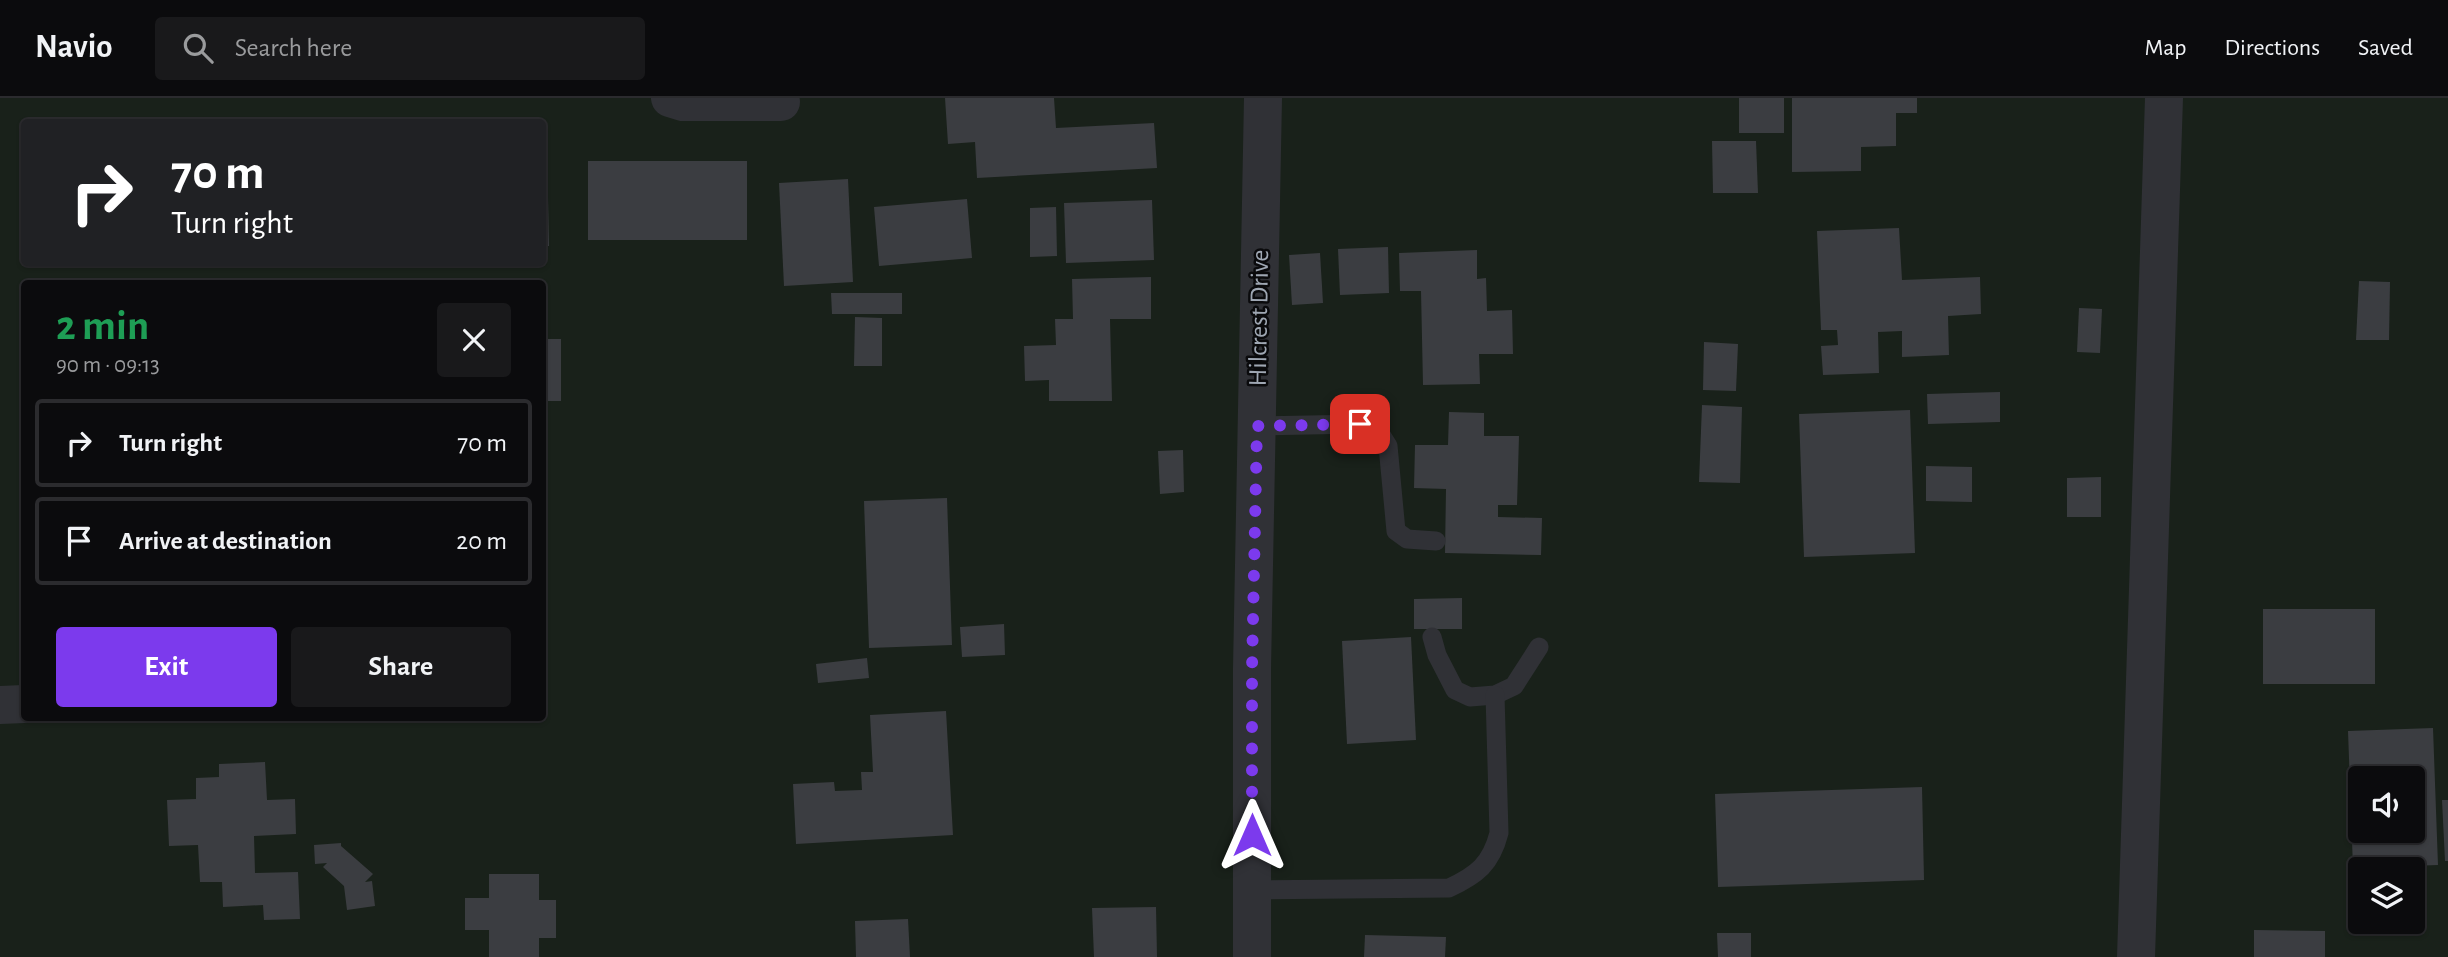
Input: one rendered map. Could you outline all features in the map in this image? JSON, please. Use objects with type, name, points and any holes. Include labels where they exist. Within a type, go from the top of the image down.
[{"type":"street","points":[[670,98],[683,102],[781,102]]},
{"type":"street","name":"Hilcrest Drive","points":[[1252,957],[1252,669],[1263,98]]},
{"type":"street","points":[[2136,957],[2164,98]]},
{"type":"street","points":[[0,705],[21,704]]},
{"type":"lane","points":[[1257,426],[1360,424],[1378,430],[1388,446],[1396,531],[1407,539],[1436,541]]},
{"type":"lane","points":[[1432,638],[1437,655],[1455,690],[1470,697],[1495,695],[1514,687],[1539,647]]},
{"type":"lane","points":[[1252,890],[1449,888],[1469,879],[1493,853],[1499,833],[1495,695]]},
{"type":"shaded area","points":[[0,98],[2448,98],[2448,957],[0,957]]},
{"type":"building","points":[[945,98],[1054,98],[1056,128],[1154,123],[1157,168],[977,178],[975,142],[948,144]]},
{"type":"building","points":[[1739,98],[1784,98],[1784,133],[1739,133]]},
{"type":"building","points":[[1792,98],[1917,98],[1917,113],[1896,113],[1896,146],[1861,147],[1861,171],[1792,172]]},
{"type":"building","points":[[1712,141],[1756,141],[1758,193],[1713,193]]},
{"type":"building","points":[[546,147],[547,147],[549,246],[546,246]]},
{"type":"building","points":[[588,161],[747,161],[747,240],[588,240]]},
{"type":"building","points":[[848,179],[853,282],[784,286],[779,183]]},
{"type":"building","points":[[967,199],[972,258],[879,266],[874,207]]},
{"type":"building","points":[[1152,200],[1154,260],[1066,263],[1064,203]]},
{"type":"building","points":[[1056,207],[1057,256],[1030,257],[1030,208]]},
{"type":"building","points":[[1899,228],[1902,280],[1980,277],[1981,314],[1948,316],[1949,355],[1902,357],[1902,331],[1878,332],[1879,373],[1823,375],[1821,346],[1838,345],[1837,330],[1821,330],[1817,231]]},
{"type":"building","points":[[1388,247],[1389,293],[1340,295],[1338,249]]},
{"type":"building","points":[[1477,250],[1477,279],[1486,278],[1487,311],[1512,310],[1513,354],[1479,354],[1480,384],[1423,385],[1421,291],[1400,291],[1399,253]]},
{"type":"building","points":[[1320,253],[1323,303],[1292,305],[1289,255]]},
{"type":"building","points":[[1151,277],[1151,319],[1110,319],[1112,401],[1049,401],[1049,380],[1025,381],[1024,346],[1056,345],[1055,319],[1073,319],[1072,279]]},
{"type":"building","points":[[2359,281],[2390,282],[2389,340],[2356,340]]},
{"type":"building","points":[[831,293],[902,293],[902,314],[832,314]]},
{"type":"building","points":[[2079,308],[2102,309],[2100,353],[2077,352]]},
{"type":"building","points":[[855,317],[882,318],[882,366],[854,366]]},
{"type":"building","points":[[546,339],[561,339],[561,401],[546,401]]},
{"type":"building","points":[[1704,342],[1738,344],[1736,391],[1703,390]]},
{"type":"building","points":[[2000,392],[2000,422],[1928,424],[1927,394]]},
{"type":"building","points":[[1702,405],[1742,407],[1740,483],[1699,482]]},
{"type":"building","points":[[1910,410],[1915,553],[1804,557],[1799,414]]},
{"type":"building","points":[[1449,412],[1484,413],[1484,436],[1519,436],[1517,505],[1498,505],[1498,517],[1542,518],[1541,555],[1445,553],[1446,489],[1414,488],[1415,445],[1448,445]]},
{"type":"building","points":[[1183,450],[1184,492],[1160,494],[1158,451]]},
{"type":"building","points":[[1926,466],[1972,467],[1972,502],[1926,501]]},
{"type":"building","points":[[2101,477],[2101,517],[2067,517],[2067,478]]},
{"type":"building","points":[[947,498],[952,645],[869,648],[864,501]]},
{"type":"building","points":[[1462,598],[1462,629],[1414,629],[1414,599]]},
{"type":"building","points":[[2263,609],[2375,609],[2375,684],[2263,684]]},
{"type":"building","points":[[1004,624],[1005,655],[962,657],[960,627]]},
{"type":"building","points":[[1411,637],[1416,740],[1347,744],[1342,641]]},
{"type":"building","points":[[867,658],[869,678],[818,683],[816,664]]},
{"type":"building","points":[[946,711],[953,835],[796,844],[793,784],[834,782],[835,791],[862,790],[861,772],[873,772],[870,715]]},
{"type":"building","points":[[2433,728],[2438,865],[2425,865],[2425,857],[2353,857],[2352,843],[2425,843],[2425,766],[2349,766],[2348,731]]},
{"type":"building","points":[[265,762],[267,800],[295,799],[296,834],[254,836],[255,873],[298,872],[300,919],[264,920],[263,905],[223,907],[222,882],[200,882],[198,845],[169,846],[167,800],[196,799],[196,778],[219,777],[219,764]]},
{"type":"building","points":[[1922,787],[1924,880],[1718,887],[1715,794]]},
{"type":"building","points":[[2442,800],[2448,800],[2448,861],[2445,861]]},
{"type":"building","points":[[341,843],[341,846],[373,874],[365,882],[372,881],[375,906],[347,910],[344,886],[323,867],[327,863],[315,864],[314,845]]},
{"type":"building","points":[[489,874],[539,874],[539,900],[556,900],[556,938],[539,938],[539,957],[489,957],[489,930],[465,930],[465,898],[489,898]]},
{"type":"building","points":[[1156,907],[1157,957],[1094,957],[1092,908]]},
{"type":"building","points":[[908,919],[910,957],[856,957],[855,921]]},
{"type":"building","points":[[2254,930],[2325,931],[2325,957],[2254,957]]},
{"type":"building","points":[[1717,933],[1751,933],[1751,957],[1718,957]]},
{"type":"building","points":[[1365,935],[1446,937],[1445,957],[1364,957]]},
{"type":"route","points":[[1252,835],[1257,426],[1360,424]]}]
